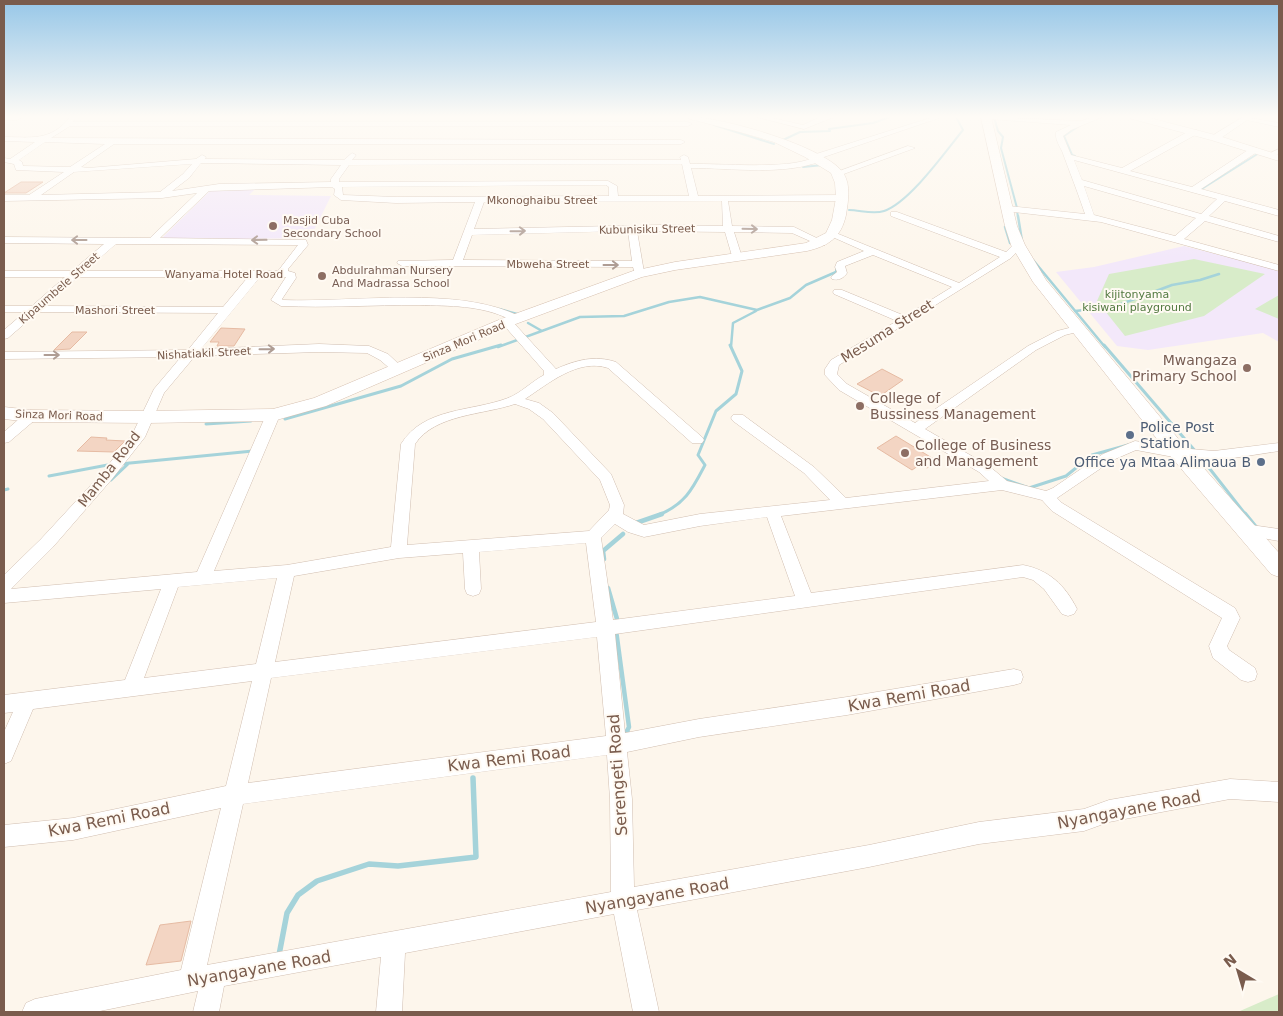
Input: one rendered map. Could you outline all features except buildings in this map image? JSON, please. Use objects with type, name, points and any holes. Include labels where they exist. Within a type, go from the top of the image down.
[{"type":"street","points":[[18,164],[19,168],[71,170],[150,164]]},
{"type":"street","points":[[32,197],[79,164]]},
{"type":"street","points":[[162,195],[179,182],[196,164]]},
{"type":"street","points":[[335,185],[335,179],[345,164]]},
{"type":"street","points":[[452,199],[467,164]]},
{"type":"street","points":[[5,199],[162,195],[207,188],[458,184],[524,164]]},
{"type":"street","points":[[520,200],[531,164]]},
{"type":"street","points":[[541,164],[608,183],[613,186],[614,200]]},
{"type":"street","points":[[685,164],[694,199]]},
{"type":"street","points":[[706,164],[787,166],[804,164]]},
{"type":"street","points":[[826,164],[838,173],[843,198],[837,227],[828,239]]},
{"type":"street","points":[[838,173],[863,164]]},
{"type":"street","points":[[998,164],[1008,209],[1013,250]]},
{"type":"street","points":[[1070,164],[1079,182],[1090,217]]},
{"type":"street","points":[[1098,164],[1275,212],[1279,205]]},
{"type":"street","points":[[1123,171],[1135,164]]},
{"type":"street","points":[[1194,190],[1232,164]]},
{"type":"street","points":[[1079,182],[1279,239]]},
{"type":"street","name":"Mkonoghaibu Street","points":[[335,185],[339,189],[338,195],[343,198],[480,200],[843,198]]},
{"type":"street","points":[[153,240],[207,188]]},
{"type":"street","points":[[1177,240],[1224,197]]},
{"type":"street","points":[[457,263],[480,200]]},
{"type":"street","points":[[725,203],[728,228],[737,256],[740,257]]},
{"type":"street","points":[[1008,209],[1090,217],[1115,222],[1279,268]]},
{"type":"street","points":[[894,214],[1013,250],[1179,453],[1279,568]]},
{"type":"street","name":"Kubunisiku Street","points":[[469,232],[728,228],[794,230],[873,251],[960,287]]},
{"type":"street","points":[[632,230],[638,269]]},
{"type":"street","name":"Sinza Mori Road","points":[[4,413],[31,416],[146,417],[273,415],[320,402],[638,269],[740,257],[828,239]]},
{"type":"street","points":[[4,240],[302,242],[303,245],[283,269],[282,274]]},
{"type":"street","name":"Kipaumbele Street","points":[[4,336],[114,240]]},
{"type":"street","name":"Mesuma Street","points":[[1002,485],[984,469],[843,387],[832,375],[831,369],[835,363],[873,342],[904,320],[960,287],[1013,250]]},
{"type":"street","points":[[836,277],[842,273],[841,264],[873,251]]},
{"type":"street","name":"Mbweha Street","points":[[402,263],[638,269]]},
{"type":"street","name":"Wanyama Hotel Road","points":[[4,274],[290,274],[291,277],[277,298],[277,301],[281,303],[457,304],[506,312],[512,321]]},
{"type":"street","name":"Mamba Road","points":[[4,585],[47,543],[107,476],[138,437],[158,392],[257,274]]},
{"type":"street","points":[[838,292],[904,320]]},
{"type":"street","name":"Mashori Street","points":[[4,309],[227,310]]},
{"type":"street","points":[[512,321],[550,370],[550,377]]},
{"type":"street","points":[[916,429],[1032,348],[1061,333],[1077,329]]},
{"type":"street","name":"Nishatiakil Street","points":[[4,355],[164,355],[221,350],[319,348],[369,350],[384,357],[390,364],[398,368]]},
{"type":"street","points":[[399,552],[410,438],[416,432],[432,423],[515,400],[550,377],[594,361],[612,364],[697,440]]},
{"type":"street","points":[[4,596],[287,572],[399,552],[593,537],[614,516],[617,505],[606,478],[548,416],[534,406],[515,400]]},
{"type":"street","points":[[202,579],[273,415]]},
{"type":"street","points":[[4,439],[31,416]]},
{"type":"street","points":[[738,418],[809,470],[843,504]]},
{"type":"street","points":[[614,516],[633,528],[644,531],[700,520],[1002,485],[1048,496],[1058,492],[1108,457],[1135,445],[1179,453],[1214,456],[1279,447]]},
{"type":"street","points":[[1048,496],[1057,507],[1230,613],[1231,618],[1218,646],[1219,653],[1248,674]]},
{"type":"street","points":[[772,511],[805,601]]},
{"type":"street","points":[[1244,530],[1279,535]]},
{"type":"street","name":"Serengeti Road","points":[[593,537],[606,628],[621,798],[624,901],[646,1012]]},
{"type":"street","points":[[471,547],[474,589]]},
{"type":"street","points":[[4,704],[606,628],[1023,571],[1042,577],[1052,583],[1068,609]]},
{"type":"street","points":[[206,1012],[202,978],[234,795],[287,572]]},
{"type":"street","points":[[131,688],[172,582]]},
{"type":"street","name":"Kwa Remi Road","points":[[4,836],[73,829],[234,795],[375,777],[463,763],[488,762],[615,743],[1014,677]]},
{"type":"street","points":[[4,754],[27,701]]},
{"type":"street","name":"Nyangayane Road","points":[[35,1012],[202,978],[652,897],[979,833],[1084,820],[1109,811],[1230,789],[1279,792]]},
{"type":"street","points":[[389,1012],[394,944]]},
{"type":"shaded area","points":[[214,187],[256,188],[249,195],[331,196],[310,238],[177,240],[162,238]]},
{"type":"shaded area","points":[[1184,246],[1279,270],[1279,342],[1263,333],[1148,350],[1117,346],[1056,272],[1094,267]]},
{"type":"green space","name":"kijitonyama kisiwani playground","points":[[1194,259],[1265,274],[1204,316],[1125,336],[1097,301],[1109,274]]},
{"type":"green space","points":[[1279,295],[1279,319],[1255,309]]},
{"type":"green space","points":[[1279,994],[1279,1012],[1240,1012],[1240,1011]]},
{"type":"waterway","points":[[849,210],[880,212],[894,206],[916,187],[935,164]]},
{"type":"waterway","points":[[1005,164],[1017,208]]},
{"type":"waterway","points":[[1200,190],[1241,164]]},
{"type":"waterway","points":[[803,167],[823,165]]},
{"type":"waterway","points":[[1017,211],[1018,217]]},
{"type":"waterway","points":[[1018,216],[1022,241]]},
{"type":"waterway","points":[[1005,227],[1010,243]]},
{"type":"waterway","points":[[1033,260],[1075,311]]},
{"type":"waterway","points":[[542,331],[580,317],[624,316],[669,302],[700,297],[757,310],[790,298],[806,285],[836,272],[837,267]]},
{"type":"waterway","points":[[1075,311],[1113,307],[1172,285],[1200,280],[1219,274]]},
{"type":"waterway","points":[[499,309],[517,314]]},
{"type":"waterway","points":[[731,347],[733,323],[756,311]]},
{"type":"waterway","points":[[1075,311],[1105,347]]},
{"type":"waterway","points":[[528,323],[542,331]]},
{"type":"waterway","points":[[498,347],[542,331]]},
{"type":"waterway","points":[[285,419],[401,386],[452,359],[501,345]]},
{"type":"waterway","points":[[658,515],[682,501],[692,488],[705,465],[698,455],[716,411],[736,394],[742,371],[730,345]]},
{"type":"waterway","points":[[1104,345],[1196,452]]},
{"type":"waterway","points":[[206,424],[251,421]]},
{"type":"waterway","points":[[1140,443],[1163,442]]},
{"type":"waterway","points":[[1001,478],[1029,488],[1066,476],[1092,455],[1128,445]]},
{"type":"waterway","points":[[129,463],[253,451]]},
{"type":"waterway","points":[[111,480],[129,463]]},
{"type":"waterway","points":[[120,464],[129,463]]},
{"type":"waterway","points":[[49,476],[113,464]]},
{"type":"waterway","points":[[1206,464],[1246,515]]},
{"type":"waterway","points":[[4,490],[8,489]]},
{"type":"waterway","points":[[636,523],[662,514]]},
{"type":"waterway","points":[[1245,514],[1258,530]]},
{"type":"waterway","points":[[604,559],[603,551],[623,534]]},
{"type":"waterway","points":[[608,588],[617,619]]},
{"type":"waterway","points":[[616,630],[629,727],[626,732]]},
{"type":"waterway","points":[[279,955],[287,913],[298,895],[317,881],[369,864],[398,866],[476,857],[473,778]]},
{"type":"place","name":"Masjid Cuba Secondary School","points":[[273,226]]},
{"type":"place","name":"Abdulrahman Nursery And Madrassa School","points":[[322,276]]},
{"type":"place","name":"Mwangaza Primary School","points":[[1247,368]]},
{"type":"place","name":"College of Bussiness Management","points":[[860,406]]},
{"type":"place","name":"Police Post Station","points":[[1130,435]]},
{"type":"place","name":"College of Business and Management","points":[[905,453]]},
{"type":"place","name":"Office ya Mtaa Alimaua B","points":[[1261,462]]}]
